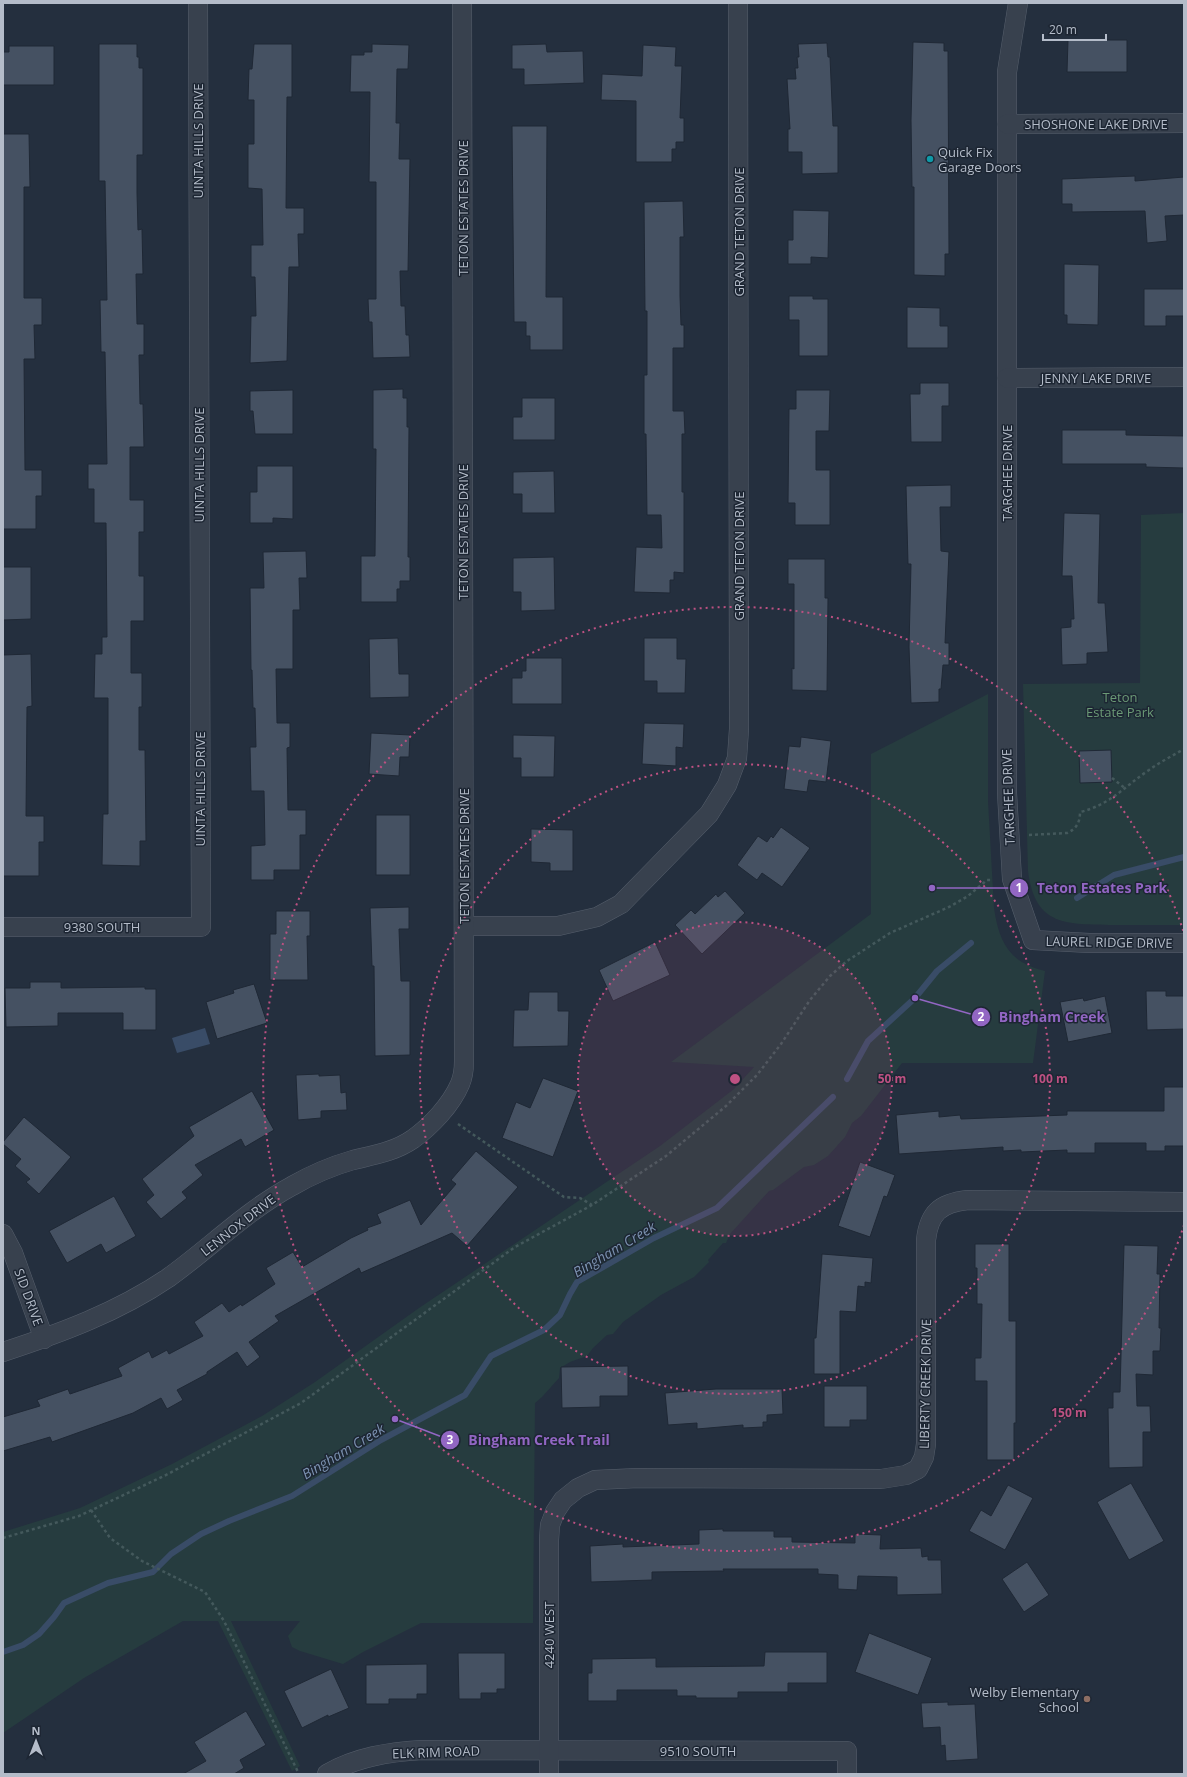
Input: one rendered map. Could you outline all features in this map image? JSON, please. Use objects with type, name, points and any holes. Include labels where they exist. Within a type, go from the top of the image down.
[{"type":"street","name":"UINTA HILLS DRIVE","points":[[198,3],[200,927]]},
{"type":"street","name":"TETON ESTATES DRIVE","points":[[462,3],[464,1061]]},
{"type":"street","name":"GRAND TETON DRIVE","points":[[464,926],[558,926],[598,917],[621,904],[709,814],[727,785],[737,758],[739,729],[738,3]]},
{"type":"street","name":"TARGHEE DRIVE","points":[[1018,3],[1007,72],[1007,801],[1012,879],[1033,940]]},
{"type":"street","name":"SHOSHONE LAKE DRIVE","points":[[1008,124],[1184,123]]},
{"type":"street","name":"JENNY LAKE DRIVE","points":[[1008,378],[1184,377]]},
{"type":"street","name":"9380 SOUTH","points":[[3,927],[200,927]]},
{"type":"street","name":"LAUREL RIDGE DRIVE","points":[[1033,940],[1089,943],[1184,943]]},
{"type":"street","name":"LENNOX DRIVE","points":[[3,1352],[71,1329],[117,1308],[167,1278],[192,1260],[248,1214],[275,1195],[318,1173],[353,1160],[385,1153],[413,1139],[441,1112],[455,1094],[460,1084],[464,1061]]},
{"type":"street","name":"LIBERTY CREEK DRIVE","points":[[563,1500],[578,1488],[595,1480],[638,1478],[881,1479],[906,1475],[918,1469],[924,1457],[926,1444],[926,1240],[927,1229],[931,1219],[937,1211],[946,1204],[968,1200],[1184,1202]]},
{"type":"street","name":"SID DRIVE","points":[[3,1234],[13,1253],[44,1339]]},
{"type":"street","name":"4240 WEST","points":[[549,1774],[549,1540],[550,1526],[555,1512],[563,1500]]},
{"type":"street","name":"ELK RIM ROAD","points":[[327,1774],[362,1759],[391,1752],[422,1750],[549,1751]]},
{"type":"street","name":"9510 SOUTH","points":[[549,1751],[847,1751],[847,1774]]},
{"type":"path","points":[[1028,835],[1067,833],[1079,823],[1080,812],[1099,806],[1126,789],[1148,770],[1184,749]]},
{"type":"path","points":[[1112,778],[1126,789]]},
{"type":"path","points":[[3,1538],[79,1516],[166,1475],[301,1403],[515,1247],[592,1205],[666,1156],[726,1106],[756,1075],[780,1044],[810,1000],[830,976],[847,961],[890,933],[949,907],[968,896],[987,880],[992,880]]},
{"type":"path","points":[[441,1112],[564,1197],[580,1198],[592,1205]]},
{"type":"path","points":[[91,1510],[110,1538],[142,1561],[205,1592],[224,1620],[299,1774]]},
{"type":"green space","name":"Teton Estate Park","points":[[1184,513],[1184,925],[1096,925],[1081,924],[1056,919],[1046,912],[1038,903],[1032,889],[1028,871],[1023,684],[1140,683],[1141,515]]},
{"type":"green space","points":[[988,694],[988,801],[996,920],[1003,941],[1008,950],[1023,963],[1045,971],[1033,1063],[902,1063],[861,1116],[852,1123],[845,1137],[828,1156],[814,1165],[804,1167],[773,1190],[769,1191],[730,1234],[726,1243],[723,1243],[708,1260],[709,1262],[694,1277],[661,1295],[623,1322],[613,1334],[607,1335],[587,1356],[570,1362],[560,1368],[559,1378],[535,1403],[533,1623],[421,1623],[363,1652],[343,1664],[300,1651],[292,1647],[288,1636],[300,1621],[231,1621],[300,1766],[292,1771],[218,1621],[183,1621],[84,1678],[3,1733],[3,1532],[80,1508],[172,1464],[262,1416],[315,1382],[419,1308],[660,1146],[734,1089],[754,1067],[671,1062],[871,914],[871,754]]},
{"type":"water","points":[[205,1028],[210,1044],[177,1053],[172,1038]]},
{"type":"building","points":[[1068,40],[1127,40],[1127,72],[1067,72]]},
{"type":"building","points":[[913,42],[944,43],[944,51],[948,51],[949,254],[945,254],[945,276],[914,275],[914,187],[912,187],[911,120]]},
{"type":"building","points":[[827,43],[828,57],[830,57],[833,126],[838,126],[838,173],[802,174],[802,152],[788,152],[788,129],[790,129],[787,79],[796,79],[795,68],[798,68],[797,57],[799,57],[798,44]]},
{"type":"building","points":[[99,44],[137,44],[139,68],[143,68],[143,155],[137,155],[137,193],[138,230],[142,229],[143,274],[136,274],[137,324],[144,324],[144,355],[139,355],[140,404],[143,404],[144,447],[130,447],[130,500],[144,500],[144,532],[139,532],[139,576],[144,576],[144,621],[131,621],[131,673],[142,673],[142,707],[139,707],[139,750],[145,750],[146,841],[140,841],[140,866],[102,865],[103,814],[108,814],[108,698],[94,698],[95,654],[102,654],[102,637],[107,637],[106,523],[94,523],[94,489],[88,489],[88,464],[107,464],[105,352],[101,352],[100,300],[107,300],[105,181],[99,181]]},
{"type":"building","points":[[254,44],[292,44],[292,97],[287,97],[286,208],[304,208],[304,234],[298,234],[299,267],[289,267],[287,361],[250,363],[251,316],[256,316],[255,277],[251,277],[251,245],[263,245],[262,189],[248,188],[248,144],[254,144],[254,100],[248,100],[249,69],[252,69]]},
{"type":"building","points":[[372,44],[409,45],[408,69],[397,69],[396,123],[400,123],[399,159],[410,159],[408,271],[400,271],[401,306],[405,306],[406,335],[409,335],[410,357],[373,358],[372,322],[369,322],[368,299],[376,299],[376,182],[369,182],[370,92],[350,92],[351,55],[364,55],[364,52],[372,52]]},
{"type":"building","points":[[546,44],[547,52],[583,51],[584,83],[524,85],[524,69],[512,69],[512,45]]},
{"type":"building","points":[[643,45],[676,47],[675,66],[682,66],[680,118],[684,118],[684,142],[676,142],[676,149],[672,149],[672,162],[636,162],[636,101],[601,100],[602,74],[642,76]]},
{"type":"building","points":[[9,46],[54,46],[54,85],[3,85],[3,52],[9,52]]},
{"type":"building","points":[[512,126],[547,126],[546,297],[563,297],[563,350],[530,350],[530,336],[526,336],[526,322],[514,322]]},
{"type":"building","points":[[3,134],[29,134],[30,187],[24,187],[24,298],[42,298],[42,325],[34,325],[35,359],[24,359],[25,470],[42,470],[42,496],[36,496],[36,529],[3,529]]},
{"type":"building","points":[[1135,176],[1135,181],[1184,177],[1184,215],[1165,216],[1167,241],[1147,243],[1145,211],[1072,212],[1072,204],[1062,204],[1062,179]]},
{"type":"building","points":[[683,201],[684,237],[680,237],[680,296],[681,325],[684,325],[684,348],[673,348],[673,411],[684,411],[685,434],[682,434],[682,492],[684,492],[684,573],[674,572],[674,580],[670,580],[670,593],[634,592],[636,547],[662,548],[661,515],[647,515],[646,434],[644,434],[644,375],[647,375],[647,311],[645,311],[644,202]]},
{"type":"building","points":[[793,210],[829,211],[828,258],[811,257],[811,264],[788,264],[788,240],[793,240]]},
{"type":"building","points":[[1064,264],[1099,265],[1098,325],[1067,324],[1067,315],[1064,315]]},
{"type":"building","points":[[1144,289],[1184,289],[1184,316],[1166,316],[1166,326],[1144,326]]},
{"type":"building","points":[[789,296],[813,296],[813,299],[828,299],[828,356],[799,356],[799,320],[789,320]]},
{"type":"building","points":[[907,307],[940,308],[940,326],[948,326],[948,348],[907,348]]},
{"type":"building","points":[[920,383],[949,383],[949,406],[942,406],[942,442],[911,442],[910,394],[920,394]]},
{"type":"building","points":[[403,389],[403,398],[407,398],[407,427],[409,427],[408,557],[410,557],[410,581],[400,581],[400,589],[397,589],[397,602],[361,602],[361,556],[375,556],[376,449],[373,449],[373,390]]},
{"type":"building","points":[[293,390],[293,434],[255,434],[253,411],[250,411],[250,391]]},
{"type":"building","points":[[796,390],[830,390],[829,431],[816,431],[816,470],[830,470],[830,525],[795,525],[795,503],[788,503],[789,409],[796,409]]},
{"type":"building","points":[[522,398],[555,398],[555,440],[513,440],[513,417],[522,417]]},
{"type":"building","points":[[1062,430],[1126,430],[1126,435],[1184,436],[1184,468],[1146,467],[1146,464],[1062,464]]},
{"type":"building","points":[[257,466],[293,466],[293,519],[273,518],[273,523],[250,523],[250,492],[257,492]]},
{"type":"building","points":[[554,471],[555,513],[522,513],[522,494],[513,494],[513,472]]},
{"type":"building","points":[[951,485],[951,507],[940,507],[941,551],[949,552],[945,643],[949,643],[949,665],[943,665],[941,689],[939,689],[939,702],[911,703],[909,647],[911,564],[908,564],[906,486]]},
{"type":"building","points":[[1064,513],[1100,514],[1098,603],[1105,603],[1108,652],[1087,653],[1087,664],[1062,665],[1061,628],[1071,627],[1071,619],[1074,619],[1072,576],[1062,576]]},
{"type":"building","points":[[306,551],[307,578],[299,578],[300,610],[293,610],[293,669],[276,669],[277,723],[290,723],[290,747],[287,748],[288,810],[306,810],[306,835],[300,835],[300,870],[274,870],[274,880],[251,880],[251,846],[265,845],[264,791],[251,791],[250,747],[256,747],[255,708],[253,708],[251,670],[250,588],[264,588],[263,552]]},
{"type":"building","points":[[554,557],[555,610],[521,611],[521,592],[513,592],[513,558]]},
{"type":"building","points":[[788,559],[825,559],[825,598],[828,598],[827,691],[792,690],[792,668],[794,669],[794,584],[788,584]]},
{"type":"building","points":[[3,567],[31,567],[31,619],[3,620]]},
{"type":"building","points":[[398,638],[399,674],[409,674],[409,697],[370,698],[369,639]]},
{"type":"building","points":[[644,638],[677,638],[677,659],[686,659],[685,693],[657,693],[657,681],[644,681]]},
{"type":"building","points":[[31,654],[32,706],[27,707],[26,816],[44,816],[44,842],[39,842],[39,876],[3,876],[3,655]]},
{"type":"building","points":[[526,658],[562,658],[562,704],[512,704],[512,678],[522,678],[522,671],[526,671]]},
{"type":"building","points":[[644,723],[684,724],[683,748],[676,747],[676,766],[642,764]]},
{"type":"building","points":[[371,733],[410,735],[409,757],[400,757],[399,776],[369,774]]},
{"type":"building","points":[[513,735],[555,736],[554,777],[521,777],[521,758],[513,758]]},
{"type":"building","points":[[801,737],[831,741],[826,782],[809,780],[807,792],[784,789],[789,746],[800,747]]},
{"type":"building","points":[[1111,750],[1112,782],[1080,783],[1079,751]]},
{"type":"building","points":[[376,815],[410,815],[410,875],[376,875]]},
{"type":"building","points":[[781,827],[810,848],[782,887],[762,873],[757,880],[737,865],[758,836],[767,842],[771,836],[773,838]]},
{"type":"building","points":[[531,829],[573,830],[573,871],[550,871],[550,863],[531,862]]},
{"type":"building","points":[[725,891],[745,913],[702,954],[675,925],[691,910],[695,914],[716,894],[718,897]]},
{"type":"building","points":[[409,907],[409,929],[399,929],[401,981],[410,981],[410,1055],[375,1056],[374,966],[372,966],[370,908]]},
{"type":"building","points":[[276,911],[310,911],[310,936],[307,936],[308,980],[270,980],[270,934],[276,934]]},
{"type":"building","points":[[655,942],[670,975],[613,1001],[599,970]]},
{"type":"building","points":[[30,982],[61,982],[61,988],[145,987],[145,989],[156,989],[156,1030],[123,1030],[123,1013],[58,1013],[58,1026],[6,1027],[5,988],[30,988]]},
{"type":"building","points":[[254,984],[267,1023],[217,1039],[206,1002],[234,993],[233,990]]},
{"type":"building","points":[[1146,991],[1166,991],[1166,996],[1184,996],[1184,1029],[1147,1030]]},
{"type":"building","points":[[529,992],[558,992],[558,1011],[569,1011],[568,1046],[513,1047],[514,1010],[528,1010]]},
{"type":"building","points":[[1105,996],[1112,1033],[1068,1042],[1060,1002],[1083,998],[1084,1001]]},
{"type":"building","points":[[319,1074],[319,1076],[340,1075],[341,1093],[346,1092],[347,1110],[321,1111],[321,1118],[298,1120],[296,1075]]},
{"type":"building","points":[[543,1078],[578,1091],[553,1157],[502,1138],[516,1102],[530,1108]]},
{"type":"building","points":[[1164,1087],[1184,1087],[1184,1146],[1165,1146],[1165,1151],[1146,1151],[1146,1143],[1095,1143],[1095,1153],[1067,1153],[1067,1150],[1021,1152],[1021,1150],[1003,1151],[1003,1147],[899,1154],[896,1115],[939,1111],[939,1117],[960,1115],[961,1119],[1067,1115],[1067,1111],[1164,1111]]},
{"type":"building","points":[[252,1091],[274,1130],[245,1147],[241,1139],[195,1165],[203,1175],[182,1192],[187,1198],[161,1219],[146,1202],[154,1195],[142,1179],[194,1136],[189,1127]]},
{"type":"building","points":[[24,1117],[71,1157],[39,1194],[26,1182],[30,1179],[15,1166],[21,1159],[3,1144],[3,1142]]},
{"type":"building","points":[[476,1151],[518,1187],[467,1246],[452,1233],[361,1273],[359,1268],[275,1316],[279,1321],[249,1342],[260,1357],[247,1367],[237,1352],[207,1372],[207,1374],[177,1390],[183,1400],[167,1409],[161,1398],[133,1413],[52,1442],[50,1437],[3,1451],[3,1417],[40,1406],[37,1400],[68,1389],[70,1394],[122,1376],[118,1368],[149,1351],[152,1358],[167,1350],[169,1354],[203,1336],[194,1322],[222,1303],[229,1312],[241,1304],[242,1306],[275,1284],[266,1268],[293,1252],[302,1267],[351,1238],[368,1230],[367,1228],[381,1223],[377,1214],[410,1200],[421,1225],[456,1184],[451,1180]]},
{"type":"building","points":[[860,1162],[895,1175],[887,1197],[884,1196],[870,1237],[838,1226]]},
{"type":"building","points":[[114,1196],[136,1236],[106,1253],[101,1244],[67,1263],[49,1231]]},
{"type":"building","points":[[975,1244],[1009,1244],[1009,1321],[1016,1321],[1016,1423],[1014,1423],[1014,1460],[987,1460],[987,1381],[975,1381],[975,1358],[981,1358],[982,1304],[977,1304]]},
{"type":"building","points":[[1124,1245],[1158,1246],[1157,1274],[1160,1274],[1160,1351],[1153,1351],[1153,1375],[1136,1374],[1137,1406],[1150,1406],[1151,1432],[1143,1432],[1143,1467],[1109,1468],[1108,1408],[1113,1408],[1113,1392],[1120,1392]]},
{"type":"building","points":[[822,1254],[873,1258],[871,1283],[865,1282],[865,1287],[858,1286],[856,1312],[840,1311],[840,1374],[814,1374],[814,1338],[816,1338]]},
{"type":"building","points":[[628,1366],[628,1396],[600,1396],[600,1407],[562,1408],[561,1367]]},
{"type":"building","points":[[824,1386],[867,1386],[867,1420],[850,1420],[850,1427],[824,1427]]},
{"type":"building","points":[[716,1389],[782,1389],[783,1414],[767,1415],[767,1422],[763,1422],[763,1427],[743,1428],[743,1425],[697,1429],[697,1423],[668,1425],[665,1393]]},
{"type":"building","points":[[1131,1483],[1164,1541],[1129,1560],[1097,1502]]},
{"type":"building","points":[[1008,1485],[1033,1498],[1005,1550],[969,1531],[981,1510],[991,1516]]},
{"type":"building","points":[[723,1529],[723,1531],[774,1531],[774,1537],[792,1537],[792,1542],[855,1543],[855,1534],[881,1535],[880,1549],[921,1548],[922,1557],[928,1556],[928,1560],[941,1560],[942,1594],[897,1595],[897,1577],[858,1576],[857,1590],[838,1589],[838,1575],[818,1574],[818,1569],[723,1569],[724,1571],[652,1572],[652,1580],[591,1582],[590,1546],[623,1544],[623,1547],[699,1544],[699,1530]]},
{"type":"building","points":[[1027,1562],[1049,1595],[1024,1612],[1002,1579]]},
{"type":"building","points":[[869,1633],[932,1658],[918,1695],[855,1672]]},
{"type":"building","points":[[765,1652],[827,1652],[827,1683],[788,1683],[788,1692],[738,1692],[738,1698],[696,1698],[696,1696],[677,1696],[677,1690],[617,1690],[617,1701],[588,1701],[588,1673],[592,1673],[592,1659],[656,1658],[656,1667],[764,1666]]},
{"type":"building","points":[[458,1653],[505,1653],[505,1689],[497,1689],[497,1693],[481,1693],[481,1699],[459,1699]]},
{"type":"building","points":[[427,1664],[427,1694],[417,1694],[417,1699],[389,1699],[389,1704],[366,1704],[366,1665]]},
{"type":"building","points":[[331,1669],[349,1708],[328,1717],[328,1715],[302,1728],[284,1691]]},
{"type":"building","points":[[948,1702],[948,1705],[975,1704],[978,1759],[946,1761],[945,1745],[941,1746],[940,1727],[923,1728],[921,1703]]},
{"type":"building","points":[[246,1711],[266,1745],[240,1760],[244,1768],[234,1774],[183,1774],[206,1761],[194,1742]]},
{"type":"waterway","name":"Bingham Creek","points":[[1077,898],[1114,875],[1184,857]]},
{"type":"waterway","name":"Bingham Creek","points":[[847,1079],[868,1041],[915,998],[937,971],[971,943]]},
{"type":"waterway","name":"Bingham Creek","points":[[3,1652],[23,1645],[39,1634],[64,1603],[108,1583],[153,1572],[171,1554],[201,1534],[229,1521],[292,1496],[381,1440],[465,1395],[491,1356],[544,1330],[560,1315],[577,1282],[654,1238],[717,1208],[833,1097]]},
{"type":"place","name":"Quick Fix Garage Doors","points":[[930,159]]},
{"type":"place","name":"Teton Estates Park","points":[[932,888]]},
{"type":"place","name":"Bingham Creek","points":[[915,998]]},
{"type":"place","name":"Bingham Creek Trail","points":[[395,1419]]},
{"type":"place","name":"Welby Elementary School","points":[[1087,1699]]}]
